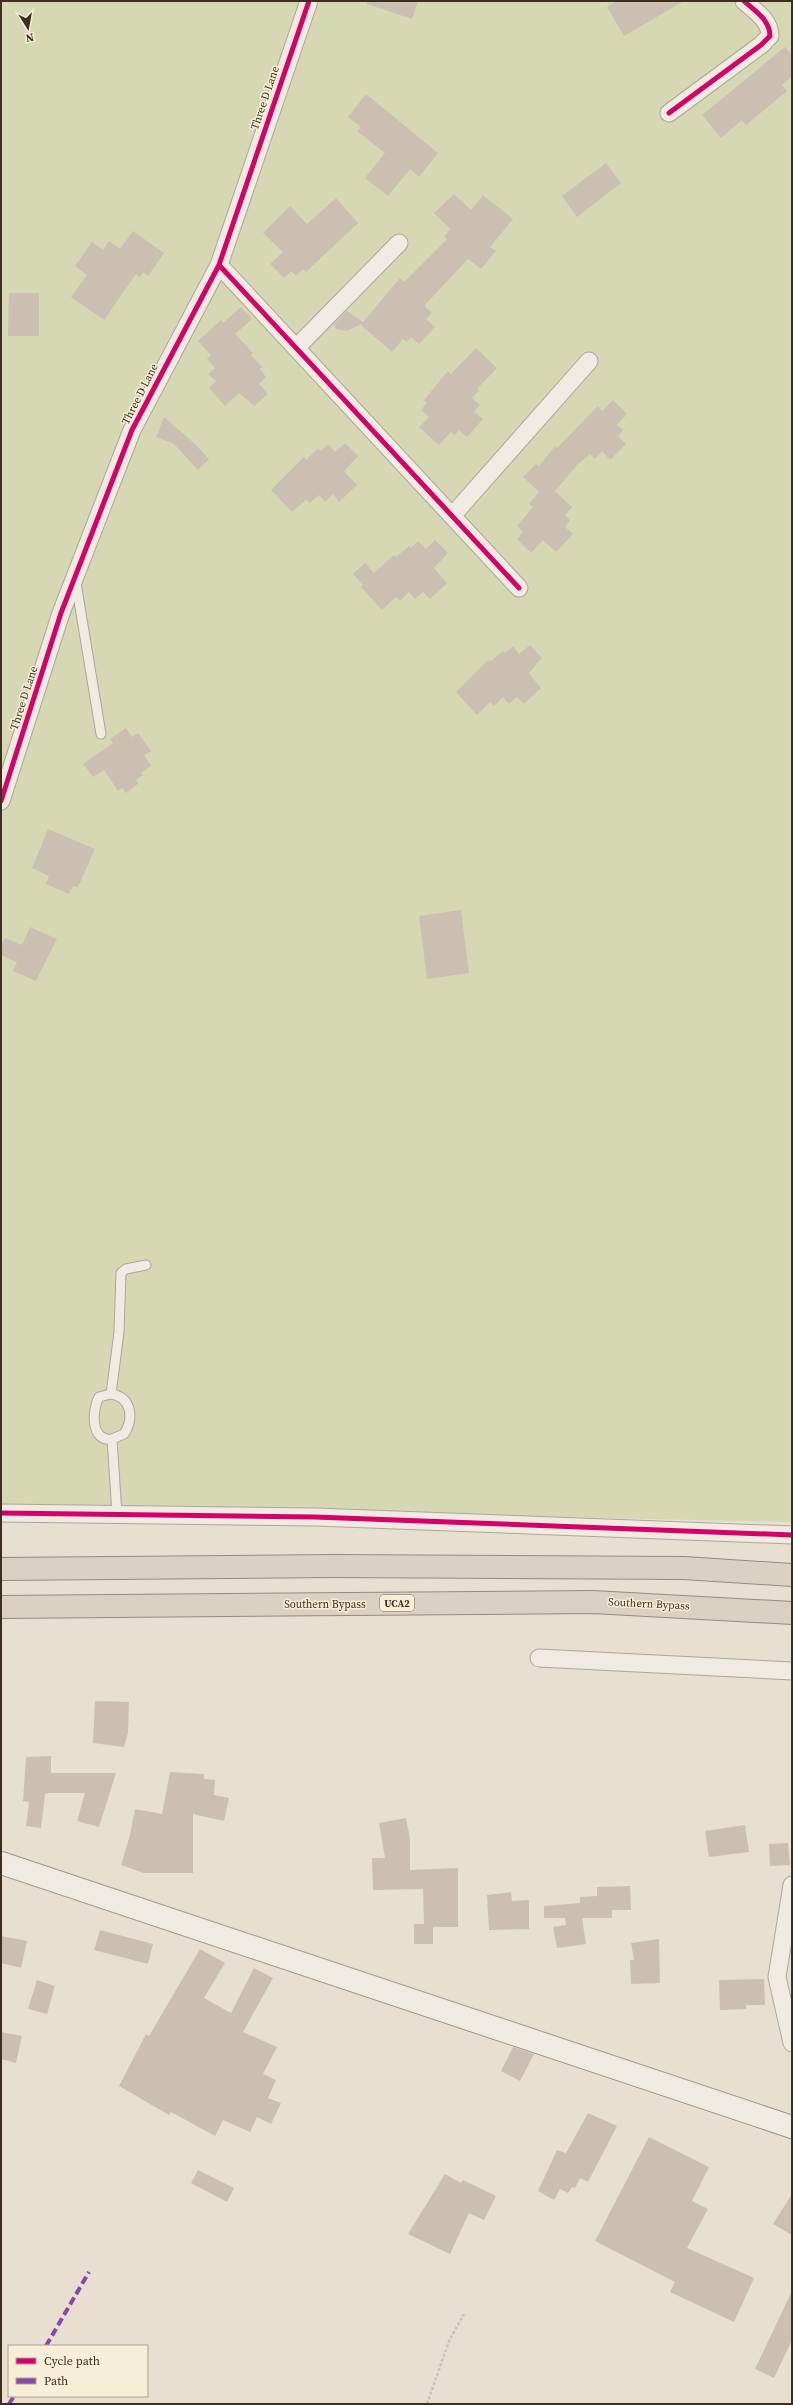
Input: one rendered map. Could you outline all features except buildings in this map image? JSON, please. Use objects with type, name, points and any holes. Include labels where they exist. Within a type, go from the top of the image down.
[{"type":"highway","points":[[1,1569],[334,1566],[676,1568],[792,1575]]},
{"type":"highway","name":"Southern Bypass","points":[[1,1607],[593,1602],[792,1613]]},
{"type":"main road","points":[[1,1863],[792,2127]]},
{"type":"street","name":"Three D Lane","points":[[1,801],[61,613],[132,430],[219,265],[309,1]]},
{"type":"street","points":[[669,113],[761,45],[770,36],[770,29],[763,18],[744,1]]},
{"type":"street","points":[[296,348],[399,243]]},
{"type":"street","points":[[219,265],[519,588]]},
{"type":"street","points":[[452,516],[589,361]]},
{"type":"street","points":[[1,1513],[315,1517],[792,1535]]},
{"type":"street","points":[[539,1658],[792,1671]]},
{"type":"street","points":[[792,1885],[777,1977],[792,2043]]},
{"type":"lane","points":[[75,578],[101,734]]},
{"type":"lane","points":[[111,1394],[119,1332],[121,1274],[126,1269],[146,1265]]},
{"type":"lane","points":[[111,1394],[118,1395],[126,1401],[130,1410],[128,1428],[124,1434],[112,1439],[106,1440],[96,1430],[93,1416],[94,1405],[99,1397],[111,1394]]},
{"type":"lane","points":[[112,1439],[117,1514]]},
{"type":"path","points":[[427,2404],[449,2341],[464,2314]]},
{"type":"green space","points":[[1,1],[792,1],[792,1522],[1,1505]]},
{"type":"marked path","points":[[47,2345],[89,2272]]},
{"type":"marked path","points":[[9,2404],[13,2397]]},
{"type":"cycle path","points":[[1,801],[61,613],[132,430],[219,265],[309,1]]},
{"type":"cycle path","points":[[669,113],[761,45],[770,36],[765,21],[744,1]]},
{"type":"cycle path","points":[[219,265],[519,588]]},
{"type":"cycle path","points":[[1,1513],[315,1517],[792,1535]]}]
